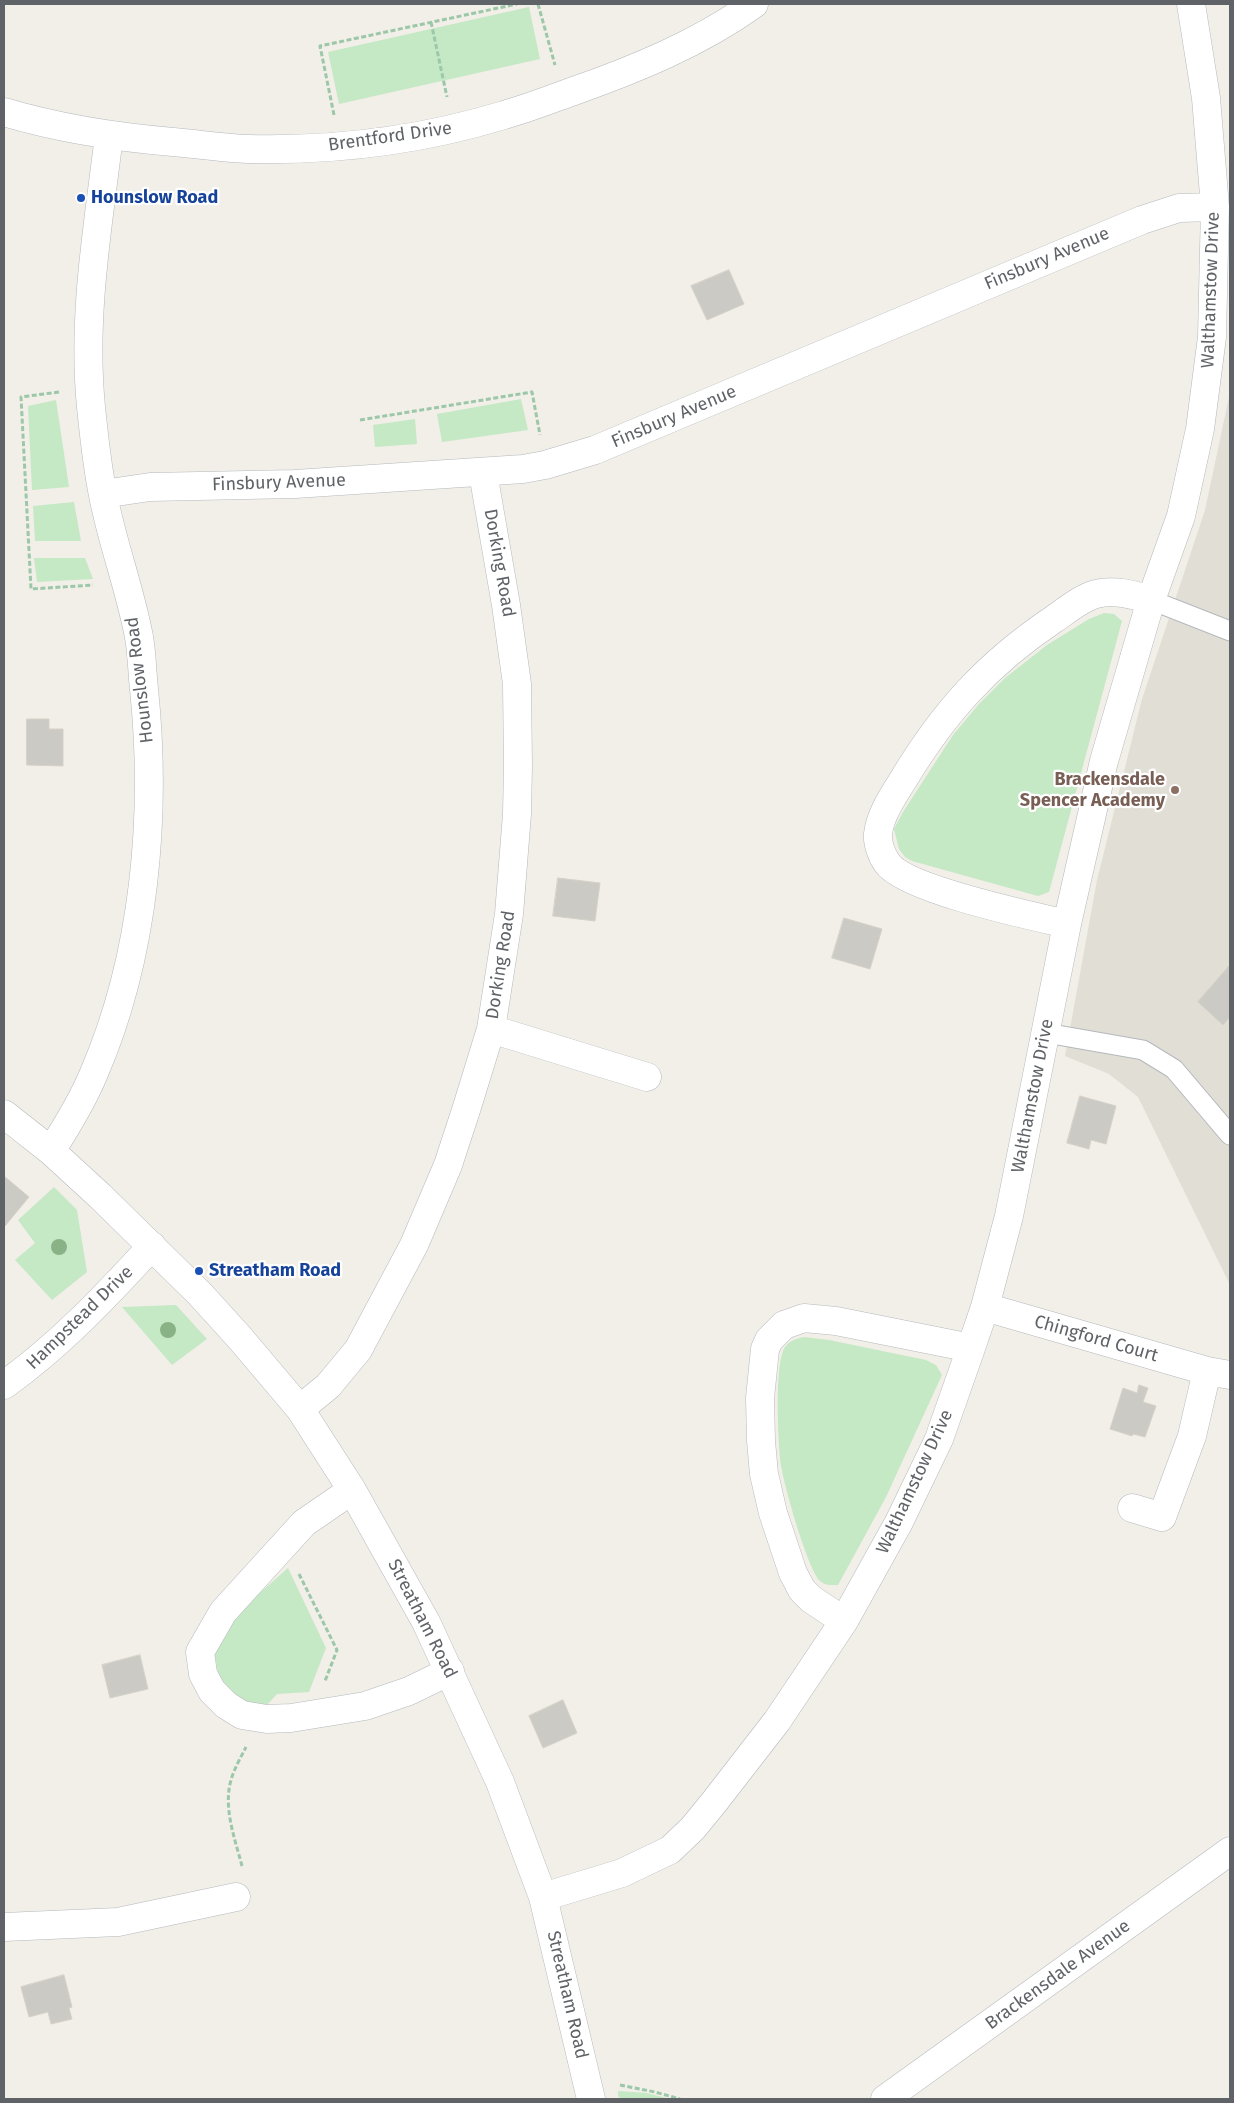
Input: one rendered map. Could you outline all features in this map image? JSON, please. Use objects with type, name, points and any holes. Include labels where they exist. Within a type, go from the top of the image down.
[{"type":"street","name":"Brentford Drive","points":[[4,112],[42,123],[109,136],[247,149],[340,146],[412,137],[504,115],[644,64],[698,38],[754,4]]},
{"type":"street","name":"Walthamstow Drive","points":[[543,1897],[622,1873],[670,1850],[693,1828],[777,1721],[844,1621],[899,1522],[939,1439],[972,1348],[1009,1216],[1067,924],[1104,761],[1152,600],[1181,516],[1200,429],[1212,337],[1215,207],[1206,98],[1191,4]]},
{"type":"street","name":"Hounslow Road","points":[[52,1151],[74,1114],[94,1073],[113,1020],[129,964],[139,918],[145,868],[149,783],[146,706],[138,637],[103,494],[90,389],[89,311],[109,136]]},
{"type":"street","name":"Finsbury Avenue","points":[[103,494],[150,487],[295,484],[483,473],[545,465],[604,447],[1142,220],[1179,208],[1215,207]]},
{"type":"street","name":"Dorking Road","points":[[300,1409],[328,1386],[358,1350],[414,1245],[448,1165],[491,1030],[504,954],[514,875],[518,804],[518,712],[517,684],[510,631],[483,473]]},
{"type":"street","points":[[1067,924],[979,902],[904,877],[886,863],[877,835],[888,804],[940,723],[966,692],[1017,645],[1063,613],[1095,594],[1108,592],[1129,594],[1152,600]]},
{"type":"street","points":[[491,1030],[647,1077]]},
{"type":"street","name":"Streatham Road","points":[[4,1114],[52,1151],[152,1246],[240,1337],[300,1409],[352,1490],[426,1622],[500,1782],[543,1897],[591,2099]]},
{"type":"street","name":"Hampstead Drive","points":[[4,1385],[28,1368],[85,1318],[152,1246]]},
{"type":"street","name":"Chingford Court","points":[[985,1307],[1218,1373],[1192,1436],[1162,1518],[1132,1508]]},
{"type":"street","points":[[844,1621],[811,1599],[802,1590],[793,1573],[773,1513],[764,1474],[760,1398],[765,1349],[769,1340],[784,1325],[804,1318],[836,1322],[972,1348]]},
{"type":"street","points":[[352,1490],[304,1523],[223,1612],[200,1652],[204,1674],[212,1691],[226,1705],[242,1715],[267,1720],[365,1706],[409,1691],[450,1671]]},
{"type":"street","name":"Brackensdale Avenue","points":[[885,2099],[1230,1851]]},
{"type":"street","points":[[4,1927],[118,1922],[236,1897]]},
{"type":"lane","points":[[1152,600],[1230,631]]},
{"type":"lane","points":[[1046,1033],[1143,1050],[1174,1070],[1230,1136]]},
{"type":"path","points":[[340,146],[320,46],[517,4]]},
{"type":"path","points":[[538,4],[563,95]]},
{"type":"path","points":[[430,22],[454,128]]},
{"type":"path","points":[[90,389],[21,397],[30,589],[125,583]]},
{"type":"path","points":[[360,420],[532,392],[545,465]]},
{"type":"path","points":[[284,1546],[338,1650],[308,1715]]},
{"type":"path","points":[[236,1897],[249,1893],[229,1812],[228,1796],[231,1779],[262,1718]]},
{"type":"shaded area","name":"Brackensdale Spencer Academy","points":[[1230,381],[1230,1285],[1138,1097],[1109,1074],[1065,1056],[1097,880],[1142,699],[1205,510],[1229,397]]},
{"type":"green space","points":[[529,7],[540,59],[339,104],[328,52]]},
{"type":"green space","points":[[521,399],[528,430],[442,442],[437,414]]},
{"type":"green space","points":[[56,400],[69,487],[32,490],[28,406]]},
{"type":"green space","points":[[415,419],[417,444],[375,447],[373,425]]},
{"type":"green space","points":[[74,502],[81,541],[35,541],[33,506]]},
{"type":"green space","points":[[34,558],[85,558],[93,579],[37,582]]},
{"type":"green space","points":[[1104,613],[1114,614],[1122,621],[1049,892],[1038,896],[912,861],[905,857],[899,849],[894,829],[953,735],[979,704],[1005,678],[1047,645],[1089,619]]},
{"type":"green space","points":[[54,1187],[77,1210],[87,1272],[52,1300],[15,1260],[35,1243],[18,1220]]},
{"type":"green space","points":[[176,1305],[207,1339],[172,1365],[122,1307]]},
{"type":"green space","points":[[804,1337],[829,1340],[926,1360],[936,1365],[942,1375],[886,1497],[838,1585],[822,1583],[809,1560],[785,1484],[780,1458],[778,1403],[780,1360],[783,1351],[789,1343]]},
{"type":"green space","points":[[288,1568],[326,1648],[309,1692],[277,1694],[266,1706],[253,1704],[233,1695],[221,1681],[215,1660],[214,1647],[246,1605]]},
{"type":"green space","points":[[618,2091],[647,2093],[670,2099],[621,2099],[618,2096]]},
{"type":"building","points":[[729,270],[744,304],[707,320],[691,286]]},
{"type":"building","points":[[27,719],[49,719],[49,729],[63,729],[63,766],[27,765]]},
{"type":"building","points":[[558,878],[600,883],[595,921],[553,916]]},
{"type":"building","points":[[844,918],[882,929],[870,969],[832,958]]},
{"type":"building","points":[[1230,965],[1230,1017],[1223,1025],[1198,1002]]},
{"type":"building","points":[[1080,1096],[1116,1106],[1106,1144],[1091,1140],[1089,1149],[1067,1143]]},
{"type":"building","points":[[4,1176],[29,1197],[5,1226],[4,1225]]},
{"type":"building","points":[[1139,1385],[1148,1388],[1143,1402],[1156,1406],[1145,1437],[1133,1434],[1132,1436],[1110,1429],[1123,1388],[1137,1393]]},
{"type":"building","points":[[140,1655],[148,1689],[110,1698],[102,1665]]},
{"type":"building","points":[[563,1700],[577,1733],[543,1748],[529,1716]]},
{"type":"building","points":[[64,1975],[72,2007],[69,2008],[72,2019],[51,2024],[48,2012],[29,2017],[21,1987]]},
{"type":"place","name":"Hounslow Road","points":[[81,198]]},
{"type":"place","name":"Brackensdale Spencer Academy","points":[[1175,790]]},
{"type":"place","name":"Streatham Road","points":[[199,1271]]}]
